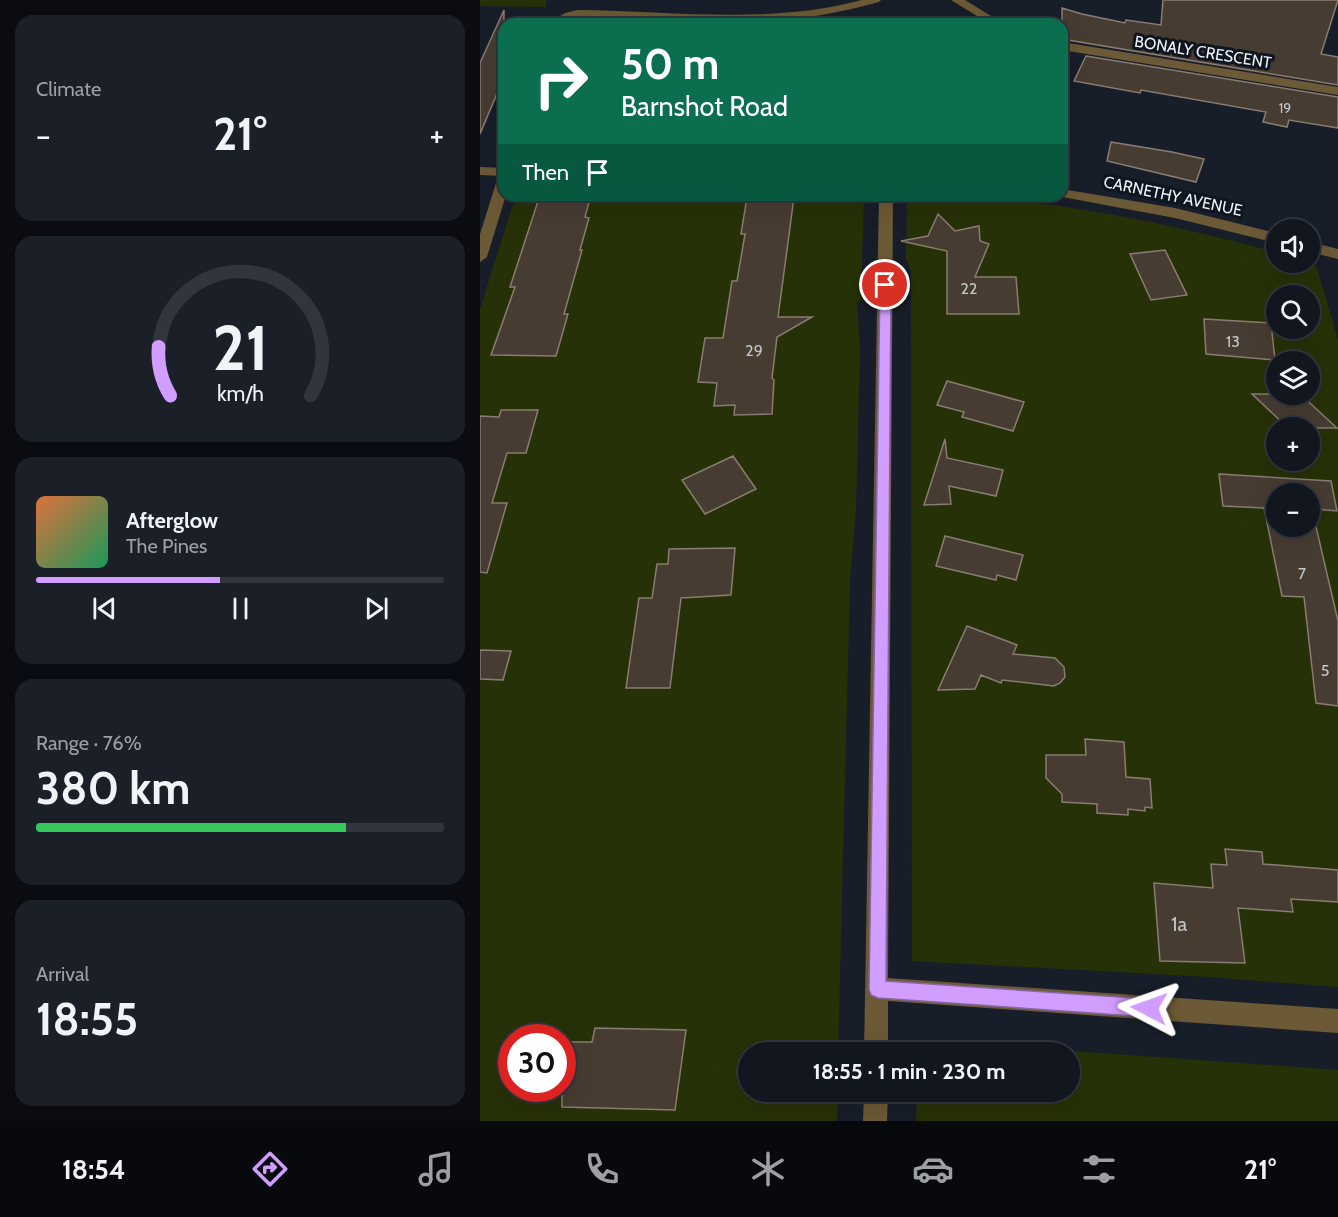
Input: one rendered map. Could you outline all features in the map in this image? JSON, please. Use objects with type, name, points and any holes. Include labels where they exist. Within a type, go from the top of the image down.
[{"type":"street","points":[[559,18],[565,10],[768,18],[813,14],[875,0]]},
{"type":"street","points":[[957,0],[988,18]]},
{"type":"street","name":"BONALY CRESCENT","points":[[1068,47],[1338,91]]},
{"type":"street","points":[[480,171],[498,172]]},
{"type":"street","name":"CARNETHY AVENUE","points":[[1068,194],[1175,213],[1266,236]]},
{"type":"street","points":[[480,257],[498,199]]},
{"type":"street","points":[[876,1042],[886,201]]},
{"type":"street","points":[[1320,250],[1338,254]]},
{"type":"street","points":[[878,989],[1338,1022]]},
{"type":"street","points":[[875,1121],[876,1102]]},
{"type":"green space","points":[[480,0],[546,0],[546,7],[480,6]]},
{"type":"green space","points":[[514,201],[864,201],[861,301],[857,302],[860,350],[856,508],[850,581],[838,1042],[738,1042],[738,1102],[837,1102],[837,1121],[480,1121],[480,309]]},
{"type":"green space","points":[[907,201],[1018,201],[1140,220],[1266,249],[1266,273],[1318,273],[1338,340],[1338,987],[1209,977],[912,961],[911,271],[906,259]]},
{"type":"green space","points":[[920,1040],[948,1042],[920,1042]]},
{"type":"green space","points":[[1080,1051],[1338,1070],[1338,1121],[916,1121],[917,1102],[1080,1102]]},
{"type":"building","points":[[1163,0],[1338,0],[1321,54],[1338,57],[1338,85],[1068,40],[1068,18],[1062,18],[1062,8],[1125,23],[1126,20],[1161,25]]},
{"type":"building","points":[[498,23],[498,91],[480,134],[480,63]]},
{"type":"building","points":[[1086,56],[1338,97],[1338,128],[1289,120],[1287,127],[1263,122],[1266,112],[1074,81]]},
{"type":"building","points":[[1111,142],[1204,159],[1196,182],[1107,161]]},
{"type":"building","points":[[538,201],[589,201],[585,217],[589,218],[564,314],[568,314],[556,356],[491,355],[515,287],[510,287]]},
{"type":"building","points":[[746,201],[793,201],[778,317],[812,317],[777,337],[772,378],[774,380],[772,414],[734,415],[735,405],[714,406],[717,383],[698,382],[705,338],[723,338],[732,281],[737,281],[745,234],[741,234]]},
{"type":"building","points":[[938,214],[955,231],[979,226],[980,241],[989,244],[975,277],[1016,277],[1019,314],[947,314],[947,251],[901,241],[928,236]]},
{"type":"building","points":[[1165,250],[1187,295],[1151,300],[1130,254]]},
{"type":"building","points":[[1204,319],[1266,323],[1266,339],[1273,339],[1274,351],[1266,351],[1266,359],[1206,354]]},
{"type":"building","points":[[947,381],[1024,402],[1013,431],[962,417],[964,412],[937,405]]},
{"type":"building","points":[[1252,394],[1266,394],[1266,405],[1312,405],[1337,428],[1320,428],[1320,417],[1276,417]]},
{"type":"building","points":[[501,410],[538,410],[526,453],[507,453],[492,503],[507,503],[487,573],[480,572],[480,416],[499,417]]},
{"type":"building","points":[[945,439],[947,458],[1003,470],[996,496],[949,486],[951,504],[924,505]]},
{"type":"building","points":[[733,456],[756,489],[705,514],[682,480]]},
{"type":"building","points":[[1219,474],[1331,481],[1337,511],[1320,509],[1320,483],[1266,483],[1266,518],[1264,508],[1223,506]]},
{"type":"building","points":[[945,536],[1023,555],[1016,580],[997,575],[996,580],[936,566]]},
{"type":"building","points":[[1270,537],[1318,537],[1338,621],[1338,706],[1316,703],[1304,597],[1282,596]]},
{"type":"building","points":[[735,548],[731,595],[681,598],[670,688],[626,688],[639,598],[652,598],[657,564],[668,564],[669,549]]},
{"type":"building","points":[[967,626],[1017,645],[1013,654],[1055,658],[1064,667],[1065,677],[1054,686],[1002,680],[1001,683],[981,675],[975,689],[938,690]]},
{"type":"building","points":[[480,650],[511,651],[503,680],[480,679]]},
{"type":"building","points":[[1085,739],[1124,742],[1126,777],[1150,779],[1152,808],[1145,807],[1145,811],[1128,809],[1128,815],[1097,813],[1097,804],[1062,802],[1062,794],[1046,778],[1046,755],[1086,755]]},
{"type":"building","points":[[1225,849],[1262,852],[1263,864],[1338,870],[1338,902],[1291,899],[1293,912],[1238,908],[1245,963],[1160,961],[1154,883],[1213,888],[1211,864],[1227,865]]},
{"type":"building","points":[[595,1028],[686,1030],[675,1110],[562,1107],[562,1102],[576,1102],[576,1042],[592,1042]]},
{"type":"route","points":[[885,285],[878,989],[1149,1008]]}]
